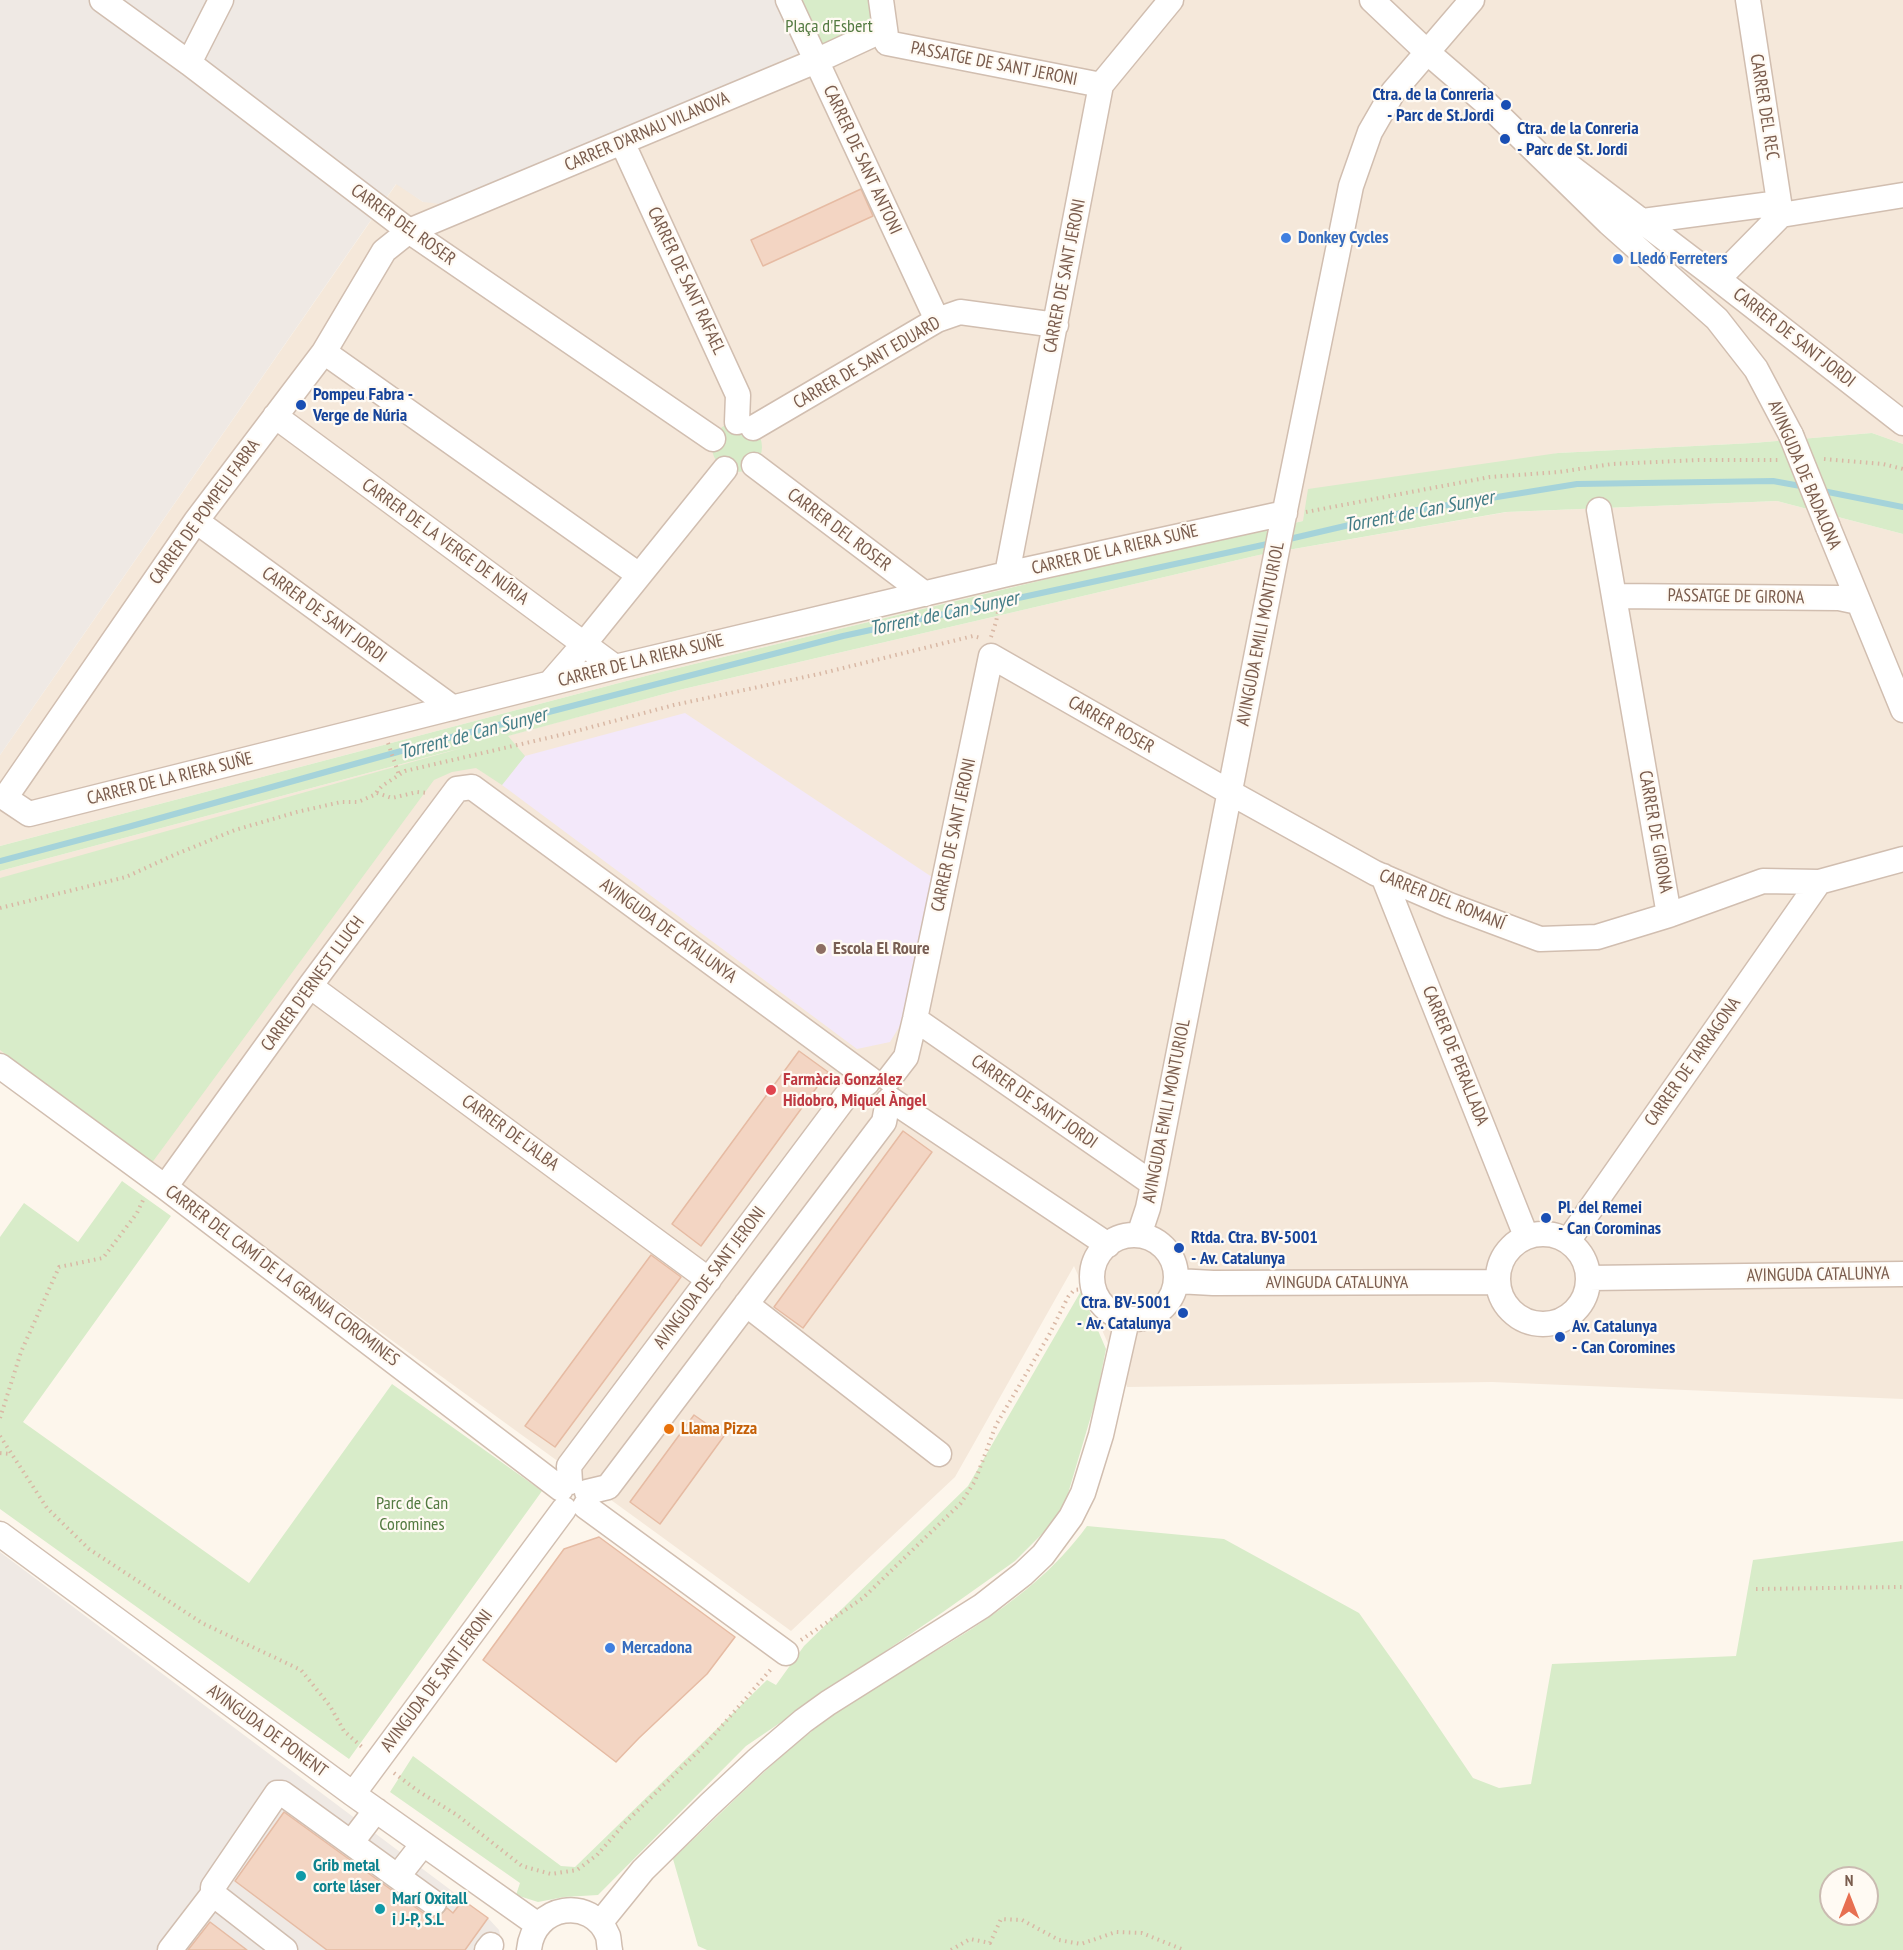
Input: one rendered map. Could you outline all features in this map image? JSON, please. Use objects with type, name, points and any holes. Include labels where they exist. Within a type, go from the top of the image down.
[{"type":"street","name":"CARRER DEL ROSER","points":[[102,0],[189,63],[409,231],[713,438]]},
{"type":"street","points":[[189,63],[221,0]]},
{"type":"street","name":"CARRER DE SANT ANTONI","points":[[788,0],[937,320]]},
{"type":"street","points":[[880,0],[886,36]]},
{"type":"street","name":"CARRER DE SANT JERONI","points":[[1004,584],[1101,85],[1172,0]]},
{"type":"street","name":"AVINGUDA DE BADALONA","points":[[1372,0],[1485,102],[1609,223],[1717,319],[1756,369],[1791,435],[1903,710]]},
{"type":"street","name":"AVINGUDA EMILI MONTURIOL","points":[[1139,1235],[1148,1209],[1351,186],[1370,132],[1393,92],[1472,0]]},
{"type":"street","name":"CARRER DEL REC","points":[[1748,0],[1780,209]]},
{"type":"street","name":"CARRER D'ARNAU VILANOVA","points":[[409,231],[816,62],[886,36]]},
{"type":"street","name":"PASSATGE DE SANT JERONI","points":[[886,36],[1101,85]]},
{"type":"street","name":"CARRER DE SANT JORDI","points":[[1485,102],[1903,423]]},
{"type":"street","name":"CARRER DE SANT RAFAEL","points":[[622,142],[738,395],[745,425]]},
{"type":"street","points":[[1642,222],[1903,195]]},
{"type":"street","points":[[1718,279],[1780,209]]},
{"type":"street","name":"CARRER DE POMPEU FABRA","points":[[5,798],[195,521],[324,352],[384,251],[409,231]]},
{"type":"street","name":"CARRER DE SANT EDUARD","points":[[745,425],[937,320],[960,312],[1056,325]]},
{"type":"street","points":[[324,352],[639,575]]},
{"type":"street","name":"CARRER DE LA VERGE DE NÚRIA","points":[[275,416],[615,667]]},
{"type":"street","points":[[725,425],[745,425],[761,440],[762,448],[754,465],[742,472],[733,472],[725,469],[713,455],[713,438],[725,425]]},
{"type":"street","name":"CARRER DEL ROSER","points":[[754,465],[925,594]]},
{"type":"street","points":[[550,684],[585,644],[725,469]]},
{"type":"street","name":"CARRER DE GIRONA","points":[[1599,510],[1669,915],[1763,881],[1819,882],[1903,859]]},
{"type":"street","name":"CARRER DE LA RIERA SUÑE","points":[[5,798],[29,814],[615,667],[925,594],[1004,584],[1284,518]]},
{"type":"street","name":"CARRER DE SANT JORDI","points":[[195,521],[453,708]]},
{"type":"street","name":"PASSATGE DE GIRONA","points":[[1614,596],[1839,598],[1858,602]]},
{"type":"street","name":"CARRER DE SANT JERONI","points":[[881,1088],[906,1057],[991,656]]},
{"type":"street","name":"CARRER ROSER","points":[[991,656],[1231,793]]},
{"type":"street","name":"CARRER D'ERNEST LLUCH","points":[[160,1183],[457,789],[465,787]]},
{"type":"street","name":"AVINGUDA DE CATALUNYA","points":[[465,787],[472,787],[881,1088],[1108,1245]]},
{"type":"street","name":"CARRER DEL ROMANÍ","points":[[1231,793],[1383,876],[1449,905],[1540,939],[1597,937],[1669,915]]},
{"type":"street","name":"CARRER DE PERALLADA","points":[[1383,876],[1526,1236]]},
{"type":"street","name":"CARRER DE TARRAGONA","points":[[1568,1241],[1819,882]]},
{"type":"street","name":"CARRER DE L'ALBA","points":[[310,986],[709,1280]]},
{"type":"street","name":"CARRER DE SANT JORDI","points":[[915,1019],[1153,1184]]},
{"type":"street","name":"CARRER DEL CAMÍ DE LA GRANJA COROMINES","points":[[0,1066],[160,1183],[573,1496],[786,1653]]},
{"type":"street","name":"AVINGUDA DE SANT JERONI","points":[[353,1794],[573,1496],[608,1487],[884,1122],[881,1088],[846,1096],[569,1466],[573,1496]]},
{"type":"street","points":[[1542,1233],[1568,1241],[1579,1250],[1586,1262],[1589,1278],[1588,1289],[1581,1304],[1570,1316],[1555,1323],[1527,1322],[1516,1316],[1505,1305],[1497,1282],[1498,1266],[1505,1252],[1526,1236],[1542,1233]]},
{"type":"street","points":[[1128,1235],[1139,1235],[1160,1243],[1171,1256],[1177,1281],[1168,1303],[1160,1311],[1147,1317],[1127,1320],[1107,1309],[1100,1302],[1094,1288],[1093,1268],[1098,1255],[1114,1240],[1128,1235]]},
{"type":"street","name":"AVINGUDA CATALUNYA","points":[[1589,1278],[1903,1274]]},
{"type":"street","name":"AVINGUDA CATALUNYA","points":[[1177,1281],[1213,1283],[1497,1282]]},
{"type":"street","points":[[746,1304],[939,1455]]},
{"type":"street","points":[[600,1923],[643,1870],[778,1742],[828,1703],[982,1606],[1043,1555],[1071,1517],[1083,1493],[1101,1435],[1127,1320]]},
{"type":"street","name":"AVINGUDA DE PONENT","points":[[0,1534],[353,1794],[538,1924]]},
{"type":"street","points":[[170,1950],[213,1894],[213,1887],[277,1794],[282,1794],[434,1903]]},
{"type":"street","points":[[351,1843],[376,1810]]},
{"type":"street","points":[[398,1876],[423,1844]]},
{"type":"street","points":[[213,1894],[285,1950]]},
{"type":"street","points":[[529,1950],[530,1937],[538,1924],[551,1914],[568,1910],[585,1913],[600,1923],[608,1937],[610,1950]]},
{"type":"path","points":[[1816,459],[1883,464],[1903,469]]},
{"type":"path","points":[[1284,518],[1490,477],[1559,472],[1612,464],[1699,460],[1785,460]]},
{"type":"path","points":[[0,908],[126,877],[234,830],[341,802],[358,802],[374,795],[382,786],[405,771],[569,733],[674,705],[819,674],[973,636],[989,640],[996,622],[1004,584]]},
{"type":"path","points":[[382,726],[399,775]]},
{"type":"path","points":[[376,793],[392,798],[417,792],[430,794],[445,806]]},
{"type":"path","points":[[0,1418],[21,1352],[59,1267],[103,1258],[160,1183]]},
{"type":"path","points":[[0,1436],[47,1508],[89,1548],[202,1623],[301,1671],[330,1706],[344,1731],[378,1761]]},
{"type":"path","points":[[0,1453],[12,1454]]},
{"type":"path","points":[[1756,1589],[1903,1587]]},
{"type":"path","points":[[951,1950],[970,1939],[990,1943],[1001,1919],[1008,1918],[1022,1920],[1059,1940],[1081,1944],[1116,1932],[1142,1933],[1184,1950]]},
{"type":"shaded area","points":[[0,0],[777,0],[801,52],[450,205],[423,202],[396,184],[0,755]]},
{"type":"shaded area","points":[[777,0],[1903,0],[1903,444],[1872,433],[1753,443],[1558,453],[1303,521],[1105,565],[657,673],[0,846],[0,755],[397,183],[423,202]]},
{"type":"shaded area","points":[[1777,501],[1903,534],[1903,1399],[1492,1382],[1127,1387],[1074,1266],[955,1477],[791,1631],[0,1055],[0,871],[679,690],[1259,555],[1507,512]]},
{"type":"shaded area","name":"Escola El Roure","points":[[685,713],[935,879],[904,1019],[890,1042],[857,1049],[502,785],[525,756]]},
{"type":"shaded area","points":[[0,1552],[488,1918],[499,1930],[503,1950],[0,1950]]},
{"type":"green space","name":"Plaça d'Esbert","points":[[788,0],[881,0],[883,20],[825,58]]},
{"type":"green space","points":[[737,422],[746,424],[757,433],[762,447],[760,456],[751,467],[737,472],[728,470],[717,461],[712,447],[714,438],[723,427]]},
{"type":"green space","points":[[1872,433],[1903,444],[1903,534],[1777,501],[1506,512],[1259,555],[679,690],[508,736],[525,756],[502,785],[476,768],[452,772],[434,780],[151,1164],[0,1050],[0,878],[469,746],[0,871],[0,846],[657,673],[1105,565],[1303,521],[1308,489],[1558,453],[1753,443]]},
{"type":"green space","name":"Parc de Can Coromines","points":[[122,1181],[171,1216],[23,1422],[249,1583],[392,1384],[542,1491],[349,1759],[0,1509],[0,1237],[24,1203],[78,1242]]},
{"type":"green space","points":[[1081,1291],[1106,1349],[1096,1399],[1062,1514],[1015,1561],[746,1746],[598,1895],[564,1897],[538,1902],[516,1895],[520,1883],[390,1792],[413,1756],[561,1866],[575,1867],[767,1680],[776,1685],[804,1646],[968,1486]]},
{"type":"green space","points":[[1087,1526],[1224,1539],[1359,1613],[1473,1778],[1499,1788],[1531,1784],[1552,1664],[1736,1656],[1753,1560],[1903,1541],[1903,1950],[707,1950],[698,1946],[673,1859],[752,1783],[814,1729],[869,1692],[971,1630],[1034,1583],[1062,1556]]},
{"type":"building","points":[[861,189],[873,216],[763,266],[751,240]]},
{"type":"building","points":[[799,1051],[828,1072],[701,1246],[672,1224]]},
{"type":"building","points":[[903,1131],[932,1152],[803,1328],[774,1307]]},
{"type":"building","points":[[651,1255],[681,1277],[555,1447],[525,1426]]},
{"type":"building","points":[[694,1415],[724,1436],[660,1524],[630,1502]]},
{"type":"building","name":"Mercadona","points":[[599,1537],[735,1637],[707,1674],[616,1762],[483,1660],[564,1549]]},
{"type":"building","points":[[284,1812],[426,1915],[439,1916],[447,1908],[453,1913],[463,1900],[488,1918],[465,1950],[327,1950],[235,1881]]},
{"type":"building","points":[[210,1922],[247,1950],[188,1950]]},
{"type":"waterway","name":"Torrent de Can Sunyer","points":[[1285,540],[1405,512],[1577,484],[1773,481],[1806,487]]},
{"type":"waterway","name":"Torrent de Can Sunyer","points":[[1818,490],[1903,507]]},
{"type":"waterway","name":"Torrent de Can Sunyer","points":[[0,861],[448,738],[843,636],[1272,543]]},
{"type":"place","name":"Ctra. de la Conreria - Parc de St.Jordi","points":[[1506,105]]},
{"type":"place","name":"Ctra. de la Conreria - Parc de St. Jordi","points":[[1505,139]]},
{"type":"place","name":"Donkey Cycles","points":[[1286,238]]},
{"type":"place","name":"Lledó Ferreters","points":[[1618,259]]},
{"type":"place","name":"Pompeu Fabra - Verge de Núria","points":[[301,405]]},
{"type":"place","name":"Escola El Roure","points":[[821,949]]},
{"type":"place","name":"Farmàcia González Hidobro, Miquel Àngel","points":[[771,1090]]},
{"type":"place","name":"Pl. del Remei - Can Corominas","points":[[1546,1218]]},
{"type":"place","name":"Rtda. Ctra. BV-5001 - Av. Catalunya","points":[[1179,1248]]},
{"type":"place","name":"Ctra. BV-5001 - Av. Catalunya","points":[[1183,1313]]},
{"type":"place","name":"Av. Catalunya - Can Coromines","points":[[1560,1337]]},
{"type":"place","name":"Llama Pizza","points":[[669,1429]]},
{"type":"place","name":"Mercadona","points":[[610,1648]]},
{"type":"place","name":"Grib metal corte láser","points":[[301,1876]]},
{"type":"place","name":"Marí Oxitall i J-P, S.L","points":[[380,1909]]}]
